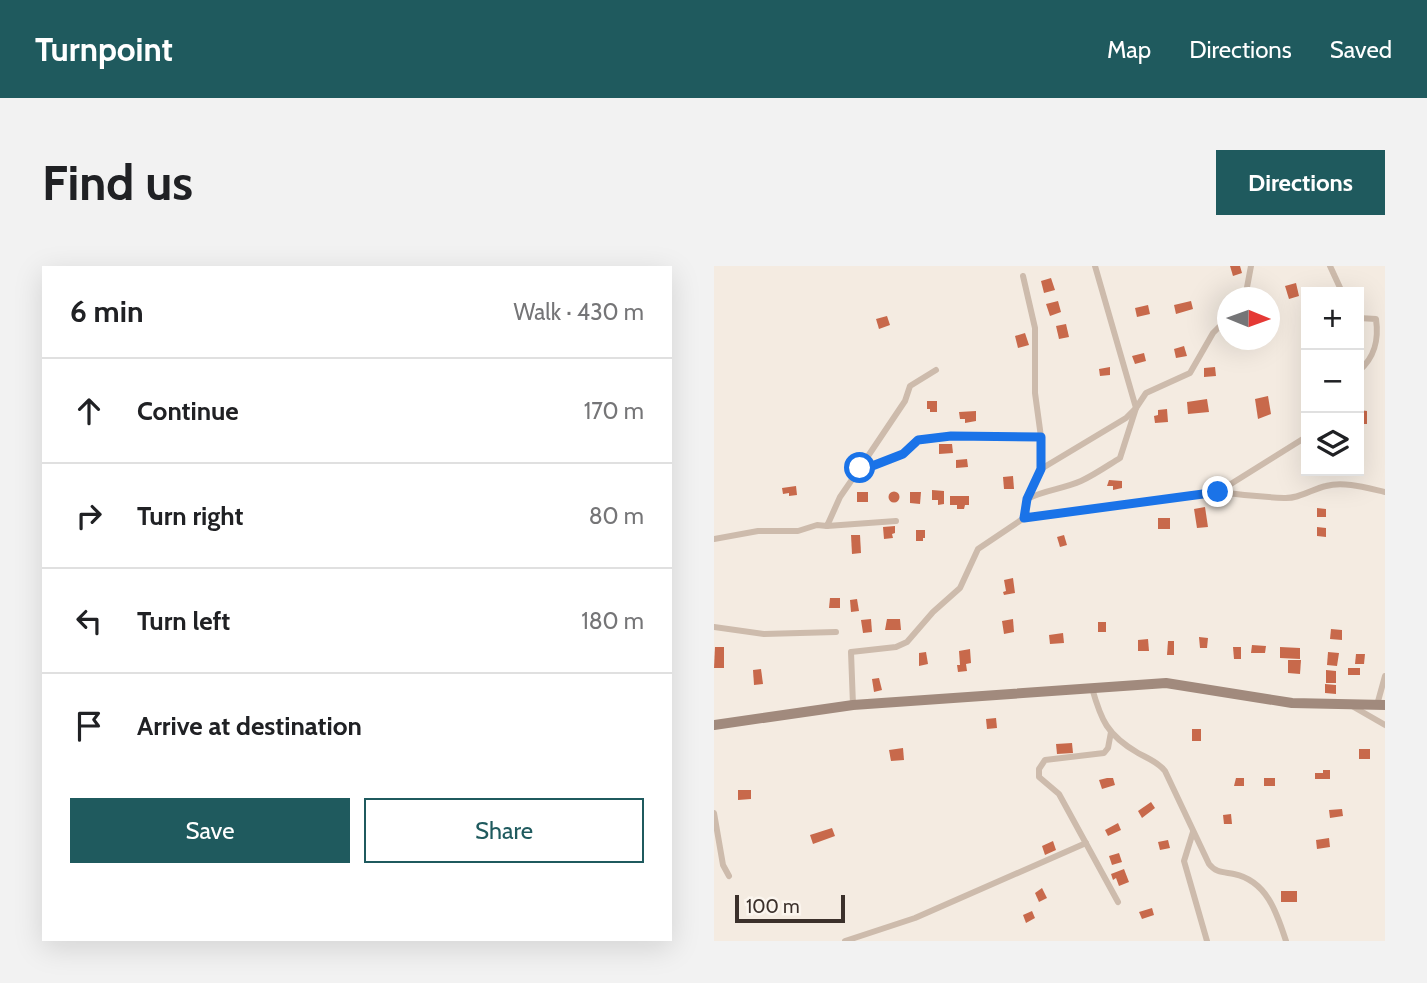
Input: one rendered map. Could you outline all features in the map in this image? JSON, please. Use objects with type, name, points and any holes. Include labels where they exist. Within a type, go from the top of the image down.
[{"type":"main road","points":[[714,724],[853,705],[1166,683],[1292,703],[1381,705]]},
{"type":"street","points":[[1027,499],[1037,493],[1053,491],[1082,481],[1120,458],[1136,408],[1095,266]]},
{"type":"street","points":[[1247,287],[1251,266]]},
{"type":"street","points":[[1330,266],[1340,287]]},
{"type":"street","points":[[1023,275],[1034,328],[1035,393],[1041,437],[1041,469],[1027,499],[1024,518]]},
{"type":"street","points":[[1364,318],[1376,319],[1378,336],[1370,361],[1364,366]]},
{"type":"street","points":[[1041,469],[1126,418],[1146,393],[1190,373],[1217,329]]},
{"type":"street","points":[[827,526],[840,497],[899,411],[910,386],[936,370]]},
{"type":"street","points":[[860,468],[867,468],[903,454],[918,440],[951,436],[1041,437]]},
{"type":"street","points":[[1218,492],[1301,441]]},
{"type":"street","points":[[853,705],[851,652],[896,647],[907,642],[933,612],[960,588],[978,549],[1024,518],[1218,492],[1285,498],[1299,496],[1328,485],[1358,486],[1385,492]]},
{"type":"street","points":[[714,539],[758,531],[798,531],[817,525],[896,521]]},
{"type":"street","points":[[714,627],[764,634],[836,632]]},
{"type":"street","points":[[1381,705],[1385,676]]},
{"type":"street","points":[[1092,688],[1105,727],[1133,750],[1160,764],[1165,771],[1213,869],[1245,877],[1272,901],[1286,941]]},
{"type":"street","points":[[1352,706],[1385,725]]},
{"type":"street","points":[[1111,733],[1108,748],[1104,753],[1050,759],[1039,769],[1039,776],[1059,794],[1118,902]]},
{"type":"street","points":[[714,813],[723,865],[729,876]]},
{"type":"street","points":[[1193,832],[1184,861],[1207,941]]},
{"type":"street","points":[[845,941],[956,902],[1086,843]]},
{"type":"building","points":[[1230,266],[1240,266],[1242,273],[1233,276]]},
{"type":"building","points":[[1051,278],[1055,290],[1044,293],[1041,281]]},
{"type":"building","points":[[1296,283],[1299,296],[1289,299],[1285,286]]},
{"type":"building","points":[[1058,301],[1061,312],[1050,316],[1046,304]]},
{"type":"building","points":[[1191,301],[1193,309],[1176,314],[1174,305]]},
{"type":"building","points":[[1148,305],[1150,314],[1137,317],[1135,308]]},
{"type":"building","points":[[887,316],[890,325],[879,329],[876,319]]},
{"type":"building","points":[[1066,324],[1069,337],[1059,339],[1056,326]]},
{"type":"building","points":[[1025,333],[1029,345],[1018,348],[1015,336]]},
{"type":"building","points":[[1184,346],[1187,356],[1176,358],[1174,349]]},
{"type":"building","points":[[1144,353],[1146,361],[1135,364],[1132,356]]},
{"type":"building","points":[[1110,367],[1110,375],[1100,376],[1099,369]]},
{"type":"building","points":[[1215,367],[1216,376],[1204,377],[1204,368]]},
{"type":"building","points":[[1268,396],[1271,414],[1258,419],[1255,399]]},
{"type":"building","points":[[1207,399],[1209,412],[1188,414],[1187,402]]},
{"type":"building","points":[[927,401],[937,401],[937,412],[927,409]]},
{"type":"building","points":[[1167,409],[1168,422],[1155,423],[1154,416],[1158,415],[1158,410]]},
{"type":"building","points":[[976,411],[976,421],[965,423],[965,419],[960,419],[959,412]]},
{"type":"building","points":[[1364,411],[1367,411],[1367,424],[1364,424]]},
{"type":"building","points":[[939,444],[952,444],[953,453],[939,454]]},
{"type":"building","points":[[967,459],[968,467],[956,468],[956,460]]},
{"type":"building","points":[[1013,476],[1014,489],[1004,489],[1003,477]]},
{"type":"building","points":[[1109,480],[1122,481],[1122,488],[1113,490],[1113,486],[1107,486]]},
{"type":"building","points":[[796,486],[797,495],[783,494],[782,488]]},
{"type":"building","points":[[932,490],[944,491],[944,504],[938,505],[938,500],[932,500]]},
{"type":"building","points":[[857,492],[868,492],[868,502],[857,502]]},
{"type":"building","points":[[894,492],[898,493],[898,501],[894,502],[890,501],[889,497],[890,493]]},
{"type":"building","points":[[910,492],[921,492],[920,504],[910,503]]},
{"type":"building","points":[[950,496],[969,496],[969,505],[965,505],[964,509],[957,509],[957,505],[950,505]]},
{"type":"building","points":[[1205,507],[1208,527],[1197,528],[1194,509]]},
{"type":"building","points":[[1317,508],[1326,509],[1326,517],[1317,517]]},
{"type":"building","points":[[1158,518],[1170,518],[1170,529],[1158,529]]},
{"type":"building","points":[[895,526],[893,538],[884,539],[883,527]]},
{"type":"building","points":[[1317,527],[1326,528],[1326,537],[1317,536]]},
{"type":"building","points":[[916,530],[925,530],[923,541],[916,541]]},
{"type":"building","points":[[851,535],[860,535],[861,553],[852,554]]},
{"type":"building","points":[[1064,535],[1067,545],[1060,547],[1057,537]]},
{"type":"building","points":[[1013,578],[1015,593],[1004,595],[1004,580]]},
{"type":"building","points":[[830,598],[840,598],[840,608],[829,608]]},
{"type":"building","points":[[857,599],[859,611],[851,612],[850,600]]},
{"type":"building","points":[[871,619],[872,632],[863,633],[861,620]]},
{"type":"building","points":[[887,619],[900,619],[901,630],[885,630]]},
{"type":"building","points":[[1013,619],[1014,632],[1004,634],[1002,621]]},
{"type":"building","points":[[1098,622],[1106,622],[1106,632],[1098,632]]},
{"type":"building","points":[[1331,629],[1342,630],[1342,640],[1330,639]]},
{"type":"building","points":[[1063,633],[1064,643],[1050,644],[1049,635]]},
{"type":"building","points":[[1199,637],[1208,638],[1207,648],[1200,648]]},
{"type":"building","points":[[1148,639],[1149,651],[1138,651],[1138,640]]},
{"type":"building","points":[[1168,641],[1174,641],[1174,655],[1167,655]]},
{"type":"building","points":[[1252,645],[1266,646],[1265,653],[1251,653]]},
{"type":"building","points":[[715,647],[724,647],[724,668],[714,668]]},
{"type":"building","points":[[1233,647],[1241,647],[1241,659],[1234,659]]},
{"type":"building","points":[[1280,647],[1300,648],[1300,659],[1280,658]]},
{"type":"building","points":[[970,649],[971,663],[966,664],[967,671],[958,672],[959,651]]},
{"type":"building","points":[[926,652],[928,664],[919,666],[919,653]]},
{"type":"building","points":[[1328,652],[1339,653],[1337,666],[1327,665]]},
{"type":"building","points":[[1356,654],[1365,654],[1364,664],[1355,664]]},
{"type":"building","points":[[1288,660],[1301,660],[1300,674],[1288,673]]},
{"type":"building","points":[[1348,668],[1360,668],[1360,675],[1348,675]]},
{"type":"building","points":[[761,669],[763,684],[754,685],[753,670]]},
{"type":"building","points":[[1326,670],[1336,671],[1336,683],[1326,683]]},
{"type":"building","points":[[879,678],[882,690],[874,692],[872,679]]},
{"type":"building","points":[[1325,684],[1336,685],[1336,694],[1325,693]]},
{"type":"building","points":[[996,718],[997,728],[987,729],[986,719]]},
{"type":"building","points":[[1192,729],[1201,729],[1201,741],[1192,741]]},
{"type":"building","points":[[1072,743],[1073,753],[1057,754],[1056,744]]},
{"type":"building","points":[[903,748],[904,760],[891,761],[889,750]]},
{"type":"building","points":[[1359,749],[1370,749],[1370,759],[1359,759]]},
{"type":"building","points":[[1323,770],[1330,770],[1330,779],[1315,779],[1315,773],[1323,773]]},
{"type":"building","points":[[1113,778],[1115,785],[1102,789],[1099,780]]},
{"type":"building","points":[[1236,778],[1244,778],[1244,786],[1234,786]]},
{"type":"building","points":[[1264,778],[1275,778],[1275,786],[1264,786]]},
{"type":"building","points":[[738,790],[751,790],[751,799],[738,800]]},
{"type":"building","points":[[1151,802],[1155,808],[1142,818],[1138,811]]},
{"type":"building","points":[[1342,809],[1343,816],[1330,818],[1329,810]]},
{"type":"building","points":[[1231,814],[1232,824],[1224,824],[1223,815]]},
{"type":"building","points":[[1118,823],[1121,830],[1108,836],[1105,830]]},
{"type":"building","points":[[832,828],[835,836],[813,844],[810,835]]},
{"type":"building","points":[[1329,838],[1330,847],[1317,849],[1316,840]]},
{"type":"building","points":[[1168,840],[1170,848],[1160,850],[1158,842]]},
{"type":"building","points":[[1053,841],[1056,850],[1045,855],[1042,846]]},
{"type":"building","points":[[1119,853],[1122,862],[1112,865],[1109,856]]},
{"type":"building","points":[[1124,869],[1129,882],[1119,886],[1111,874]]},
{"type":"building","points":[[1042,888],[1047,898],[1039,902],[1035,893]]},
{"type":"building","points":[[1281,891],[1297,891],[1297,902],[1281,902]]},
{"type":"building","points":[[1152,908],[1154,915],[1142,919],[1139,912]]},
{"type":"building","points":[[1032,911],[1035,918],[1026,923],[1023,915]]},
{"type":"route","points":[[860,468],[867,468],[903,454],[918,440],[951,436],[1041,437],[1041,469],[1027,499],[1024,518],[1218,492]]}]
